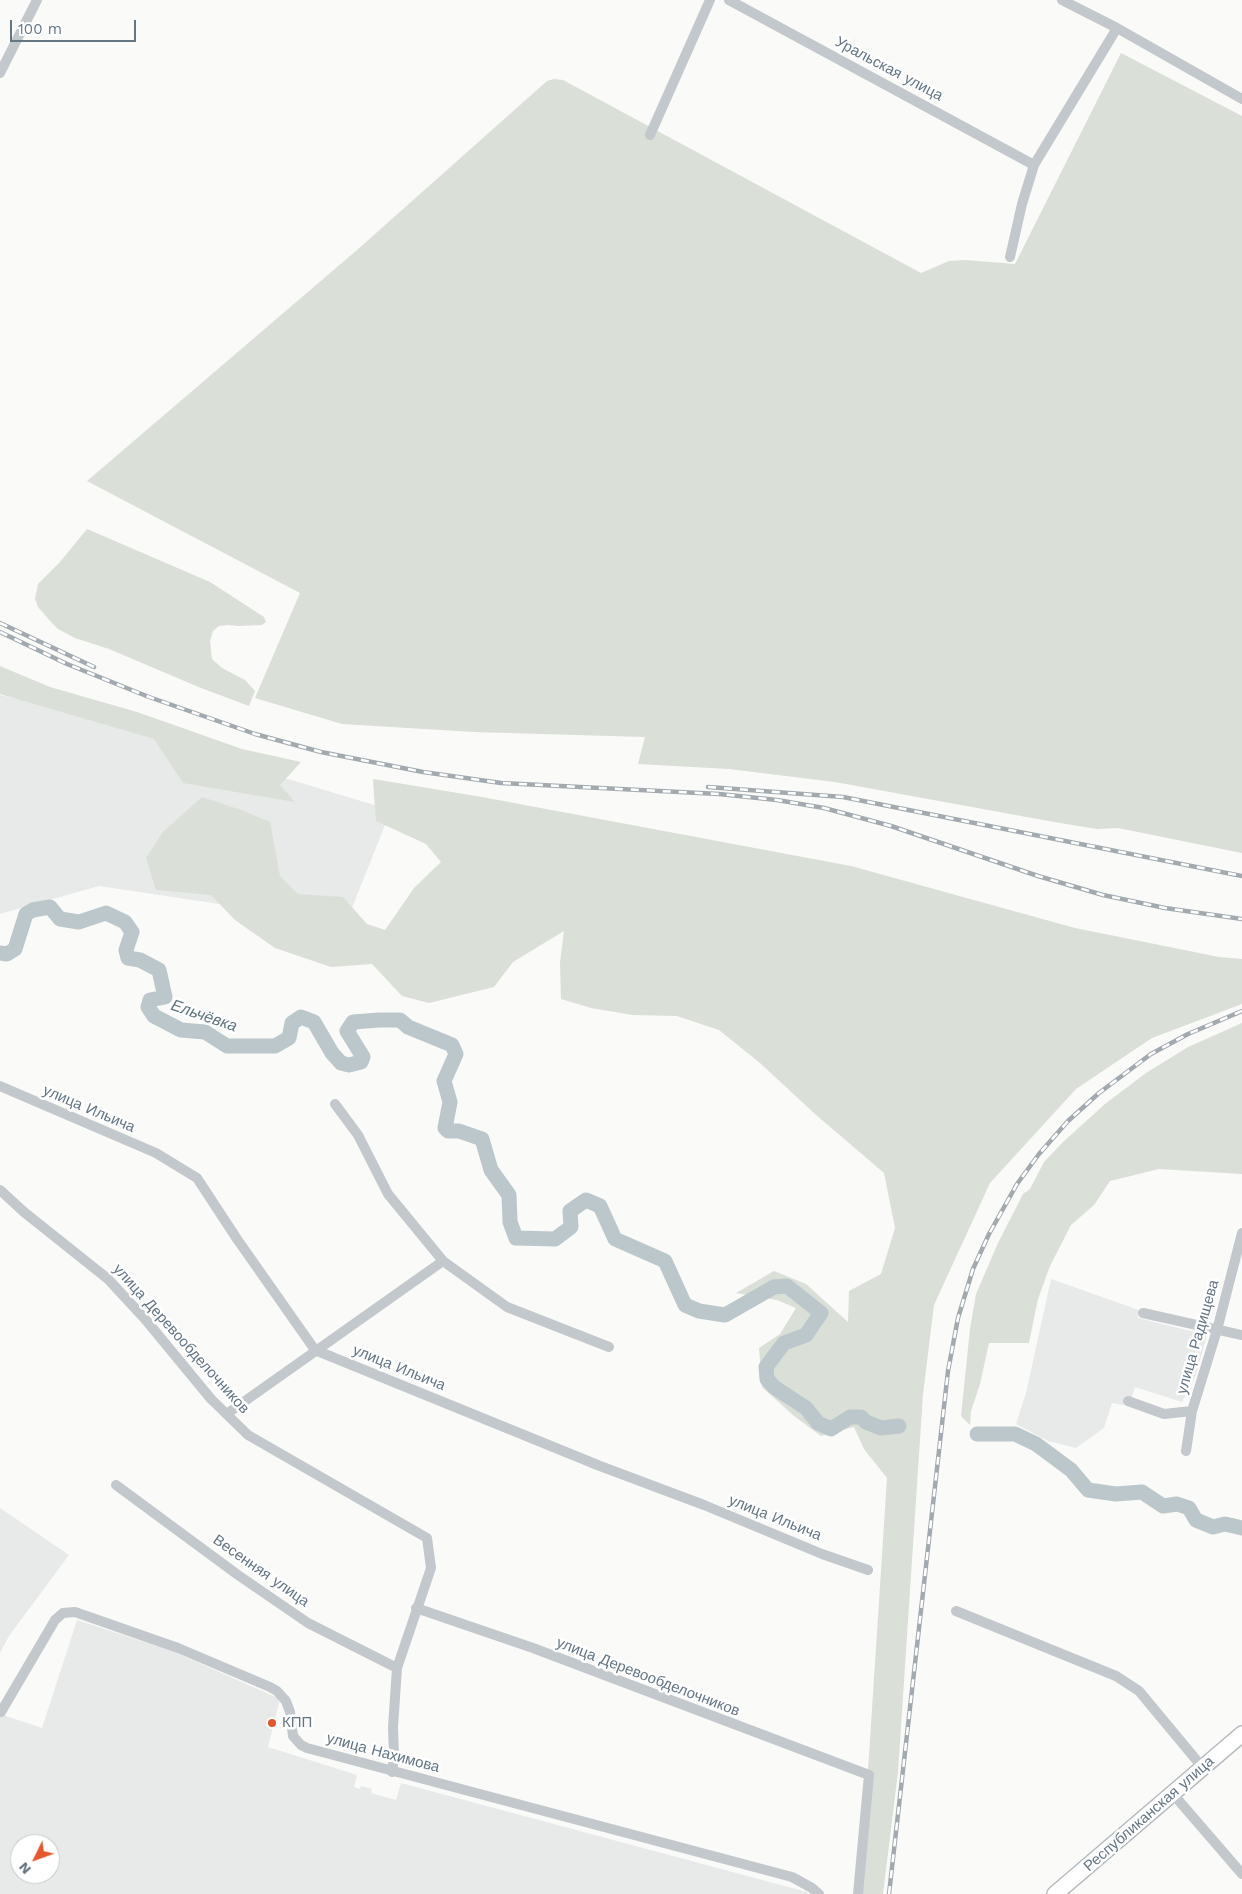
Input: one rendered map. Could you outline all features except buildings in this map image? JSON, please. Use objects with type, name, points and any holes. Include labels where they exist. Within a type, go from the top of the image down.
[{"type":"main road","name":"Республиканская улица","points":[[1055,1894],[1242,1734]]},
{"type":"street","points":[[0,73],[37,0]]},
{"type":"street","points":[[650,135],[710,0]]},
{"type":"street","name":"Уральская улица","points":[[730,0],[1034,165]]},
{"type":"street","points":[[1062,0],[1117,28],[1242,99]]},
{"type":"street","points":[[1010,257],[1022,204],[1034,165],[1117,28]]},
{"type":"street","name":"улица Ильича","points":[[0,1086],[156,1153],[197,1178],[237,1239],[315,1350],[600,1466],[704,1505],[822,1554],[868,1570]]},
{"type":"street","points":[[335,1104],[358,1135],[388,1194],[443,1261],[507,1307],[609,1347]]},
{"type":"street","name":"улица Деревообделочников","points":[[0,1190],[24,1212],[108,1278],[145,1319],[211,1399],[228,1413],[248,1435],[427,1538],[431,1568],[416,1608],[533,1648],[869,1775],[858,1894]]},
{"type":"street","name":"улица Радищева","points":[[1186,1451],[1192,1411],[1217,1330],[1242,1233]]},
{"type":"street","points":[[228,1413],[443,1261]]},
{"type":"street","points":[[1143,1313],[1242,1335]]},
{"type":"street","points":[[1128,1401],[1164,1414],[1192,1411]]},
{"type":"street","name":"Весенняя улица","points":[[116,1485],[238,1575],[308,1623],[397,1668]]},
{"type":"street","points":[[392,1772],[397,1668],[416,1608]]},
{"type":"street","points":[[956,1611],[1116,1676],[1140,1691],[1202,1768]]},
{"type":"street","name":"улица Нахимова","points":[[1,1712],[55,1620],[63,1613],[75,1612],[178,1648],[261,1682],[277,1691],[286,1701],[290,1712],[293,1736],[301,1745],[392,1772],[792,1877],[819,1894]]},
{"type":"street","points":[[1173,1794],[1242,1874]]},
{"type":"shaded area","points":[[1121,53],[1242,116],[1242,853],[1118,828],[1097,829],[835,782],[729,769],[638,764],[645,737],[474,732],[342,724],[255,698],[300,593],[87,481],[357,250],[547,81],[554,79],[563,80],[921,273],[949,261],[965,260],[1015,264]]},
{"type":"shaded area","points":[[87,529],[210,582],[264,617],[266,622],[262,625],[219,626],[213,631],[210,641],[212,659],[222,668],[245,680],[255,691],[249,706],[109,649],[75,638],[58,629],[51,622],[38,607],[35,599],[38,584],[60,562]]},
{"type":"shaded area","points":[[0,666],[50,687],[137,712],[242,749],[301,762],[280,785],[295,802],[183,783],[154,739],[0,694]]},
{"type":"shaded area","points":[[0,695],[32,702],[391,810],[346,923],[99,886],[0,914]]},
{"type":"shaded area","points":[[373,779],[482,797],[851,866],[1075,928],[1219,957],[1242,959],[1242,1004],[1152,1038],[1076,1089],[990,1183],[934,1305],[923,1394],[898,1772],[883,1894],[860,1894],[887,1478],[864,1449],[854,1427],[821,1436],[794,1416],[762,1387],[759,1348],[780,1334],[796,1308],[777,1300],[736,1293],[774,1271],[806,1284],[848,1322],[849,1291],[881,1274],[895,1228],[884,1173],[815,1114],[760,1063],[719,1030],[677,1016],[633,1015],[591,1008],[561,999],[560,962],[564,931],[513,962],[494,987],[429,1003],[402,996],[372,964],[331,967],[275,948],[235,920],[211,895],[156,890],[146,858],[163,832],[202,797],[270,822],[280,876],[298,894],[343,897],[367,924],[385,930],[414,888],[441,862],[426,844],[376,821]]},
{"type":"shaded area","points":[[1242,1023],[1242,1174],[1159,1169],[1110,1181],[1094,1205],[1071,1225],[1050,1266],[1038,1299],[1029,1343],[989,1343],[980,1384],[971,1411],[970,1425],[961,1416],[970,1329],[976,1294],[998,1243],[1023,1194],[1030,1189],[1044,1162],[1105,1104],[1146,1073],[1188,1047]]},
{"type":"shaded area","points":[[1051,1279],[1139,1310],[1138,1318],[1207,1335],[1195,1378],[1182,1402],[1135,1387],[1129,1406],[1112,1403],[1104,1428],[1076,1448],[1048,1441],[1016,1424],[1026,1393]]},
{"type":"shaded area","points":[[0,1508],[69,1555],[9,1636],[0,1653]]},
{"type":"shaded area","points":[[77,1620],[172,1651],[280,1699],[268,1747],[357,1775],[354,1787],[360,1789],[361,1786],[372,1789],[371,1793],[396,1800],[401,1783],[809,1894],[0,1894],[0,1711],[6,1716],[42,1728]]},
{"type":"waterway","name":"Ельчёвка","points":[[0,953],[7,954],[15,949],[26,914],[33,910],[50,907],[60,919],[79,922],[106,913],[125,922],[132,932],[126,950],[128,958],[140,960],[159,970],[165,997],[150,1000],[148,1007],[154,1016],[181,1030],[205,1032],[227,1046],[275,1046],[289,1038],[292,1023],[301,1017],[314,1022],[332,1053],[341,1063],[349,1065],[361,1062],[363,1057],[347,1031],[353,1022],[400,1020],[408,1027],[452,1045],[456,1054],[444,1081],[450,1102],[445,1128],[448,1131],[459,1131],[482,1139],[491,1170],[509,1195],[510,1222],[516,1238],[555,1239],[571,1227],[570,1211],[586,1200],[600,1206],[615,1239],[665,1261],[685,1305],[699,1311],[725,1315],[774,1287],[787,1286],[821,1313],[806,1335],[784,1343],[766,1367],[767,1379],[774,1387],[806,1408],[818,1423],[831,1429],[850,1417],[861,1417],[866,1422],[881,1428],[899,1426]]},
{"type":"waterway","name":"Ельчёвка","points":[[977,1434],[1015,1434],[1036,1444],[1071,1470],[1088,1490],[1116,1494],[1142,1492],[1163,1506],[1177,1504],[1189,1508],[1196,1520],[1213,1527],[1225,1524],[1242,1528]]},
{"type":"railway","points":[[0,623],[94,667]]},
{"type":"railway","points":[[0,632],[67,664],[149,697],[255,734],[321,752],[423,772],[501,783],[719,794],[777,800],[824,808],[891,826],[1038,876],[1103,895],[1165,908],[1242,919]]},
{"type":"railway","points":[[708,787],[843,797],[1242,876]]},
{"type":"railway","points":[[889,1894],[948,1371],[958,1318],[973,1269],[989,1234],[1017,1184],[1039,1154],[1068,1121],[1099,1093],[1151,1054],[1188,1034],[1242,1011]]},
{"type":"place","name":"КПП","points":[[272,1723]]}]
